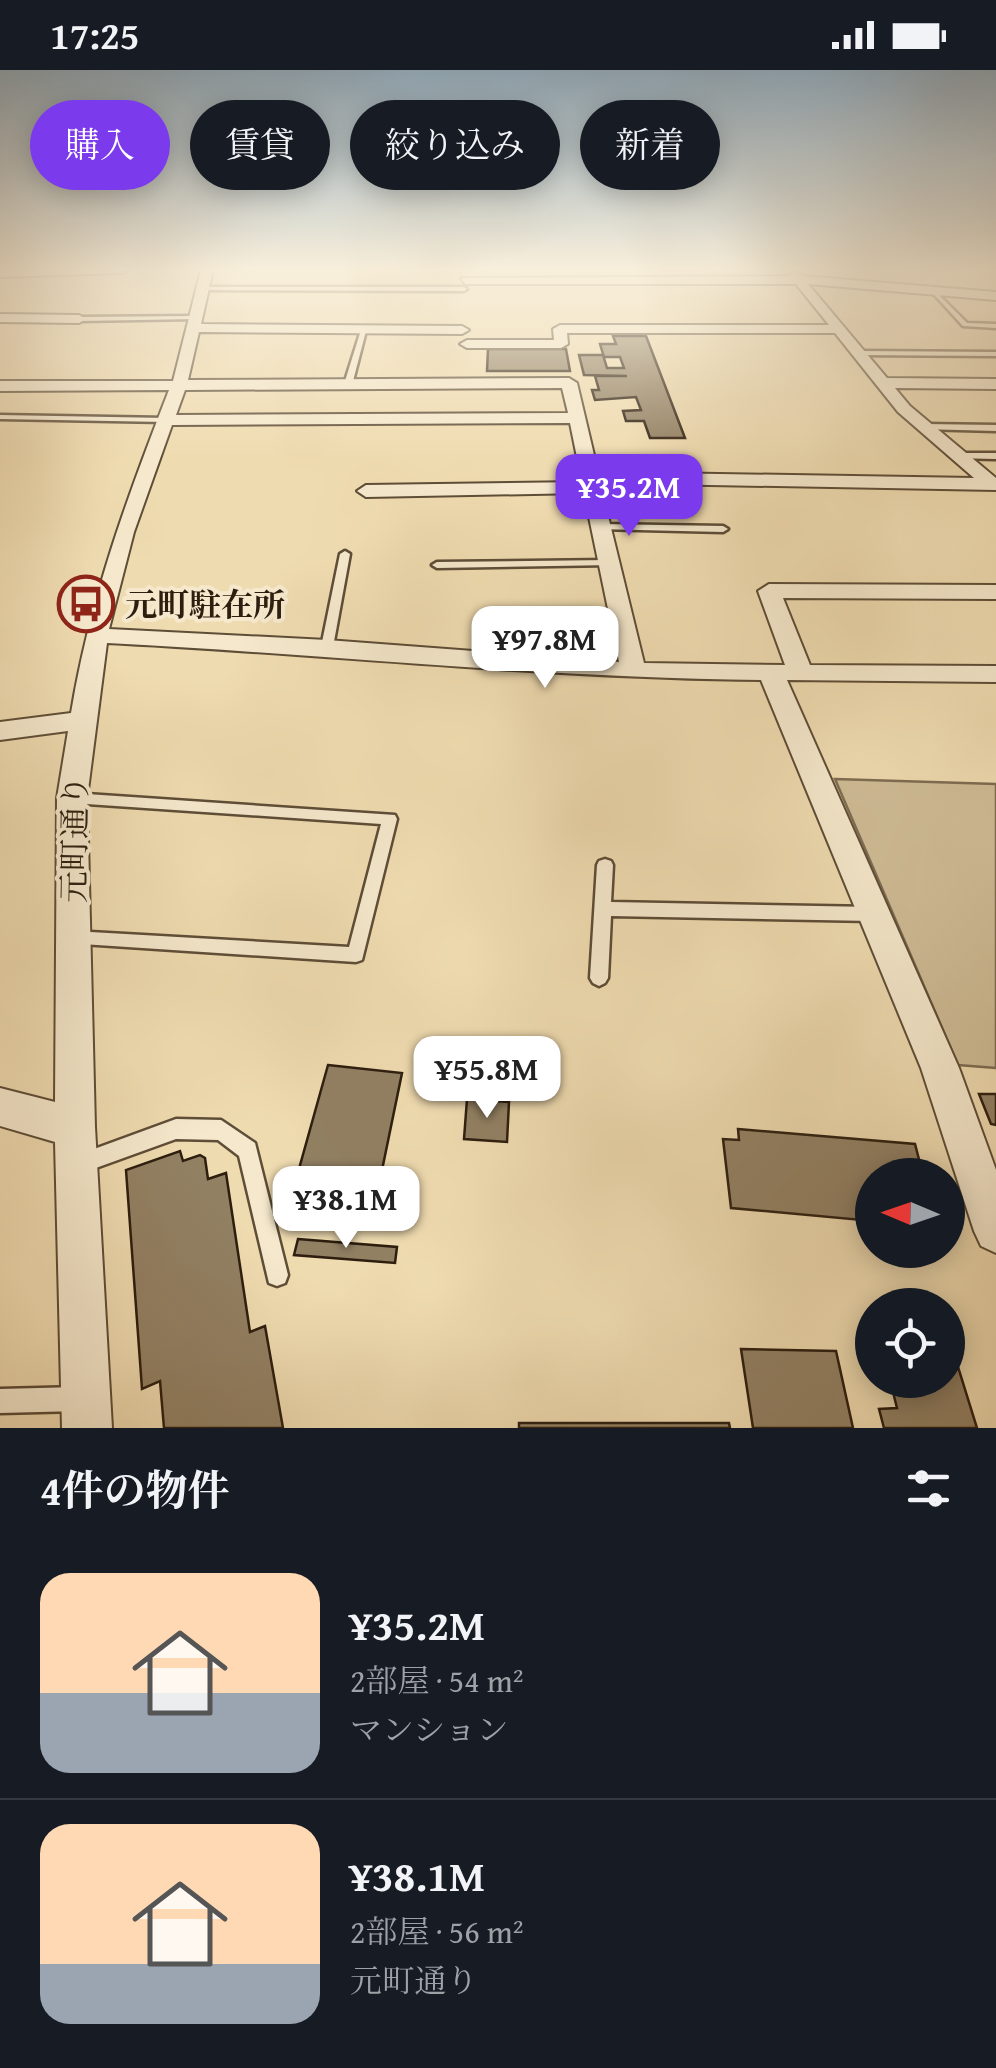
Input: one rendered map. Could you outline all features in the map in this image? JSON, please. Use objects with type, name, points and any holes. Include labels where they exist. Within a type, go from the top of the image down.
[{"type":"street","name":"元町通り","points":[[87,1413],[76,1146],[72,798],[96,635],[124,532],[180,382],[191,333]]},
{"type":"street","points":[[0,386],[348,381],[446,333]]},
{"type":"street","points":[[482,333],[569,382],[633,671]]},
{"type":"street","points":[[510,333],[562,344],[561,333]]},
{"type":"street","points":[[843,333],[924,427],[993,484]]},
{"type":"street","points":[[884,383],[996,384]]},
{"type":"street","points":[[166,420],[576,418]]},
{"type":"street","points":[[366,491],[590,482],[993,484]]},
{"type":"street","points":[[996,592],[769,591],[786,674],[874,914],[940,1068],[996,1231]]},
{"type":"street","points":[[96,635],[327,647],[633,671],[996,674]]},
{"type":"street","points":[[0,731],[81,721]]},
{"type":"street","points":[[0,1107],[76,1146]]},
{"type":"lane","points":[[348,381],[361,333]]},
{"type":"lane","points":[[859,353],[996,354]]},
{"type":"lane","points":[[0,417],[166,420]]},
{"type":"lane","points":[[924,427],[996,428]]},
{"type":"lane","points":[[956,456],[996,456]]},
{"type":"lane","points":[[600,527],[723,529]]},
{"type":"lane","points":[[327,647],[345,554]]},
{"type":"lane","points":[[437,565],[609,563]]},
{"type":"lane","points":[[72,798],[390,819],[356,955],[72,938]]},
{"type":"lane","points":[[599,978],[605,865]]},
{"type":"lane","points":[[602,909],[874,914]]},
{"type":"lane","points":[[76,1146],[176,1128],[222,1130],[248,1150],[276,1274]]},
{"type":"lane","points":[[0,1401],[87,1413]]},
{"type":"shaded area","points":[[835,779],[996,784],[996,1068],[958,1065]]},
{"type":"building","points":[[613,336],[646,336],[685,438],[650,438],[644,421],[626,421],[623,411],[641,410],[636,397],[595,400],[592,390],[599,390],[595,376],[627,376],[584,375],[579,355],[603,355],[607,368],[624,368],[620,357],[604,357],[600,344],[616,344]]},
{"type":"building","points":[[488,349],[566,349],[570,371],[487,371]]},
{"type":"building","points":[[328,1065],[402,1073],[375,1204],[292,1194]]},
{"type":"building","points":[[979,1094],[996,1094],[996,1125],[991,1124]]},
{"type":"building","points":[[467,1099],[509,1102],[507,1142],[464,1139]]},
{"type":"building","points":[[738,1129],[915,1144],[919,1158],[855,1158],[855,1219],[731,1208],[723,1139],[739,1140]]},
{"type":"building","points":[[180,1151],[183,1161],[200,1155],[205,1158],[208,1179],[226,1173],[250,1332],[265,1326],[283,1428],[164,1428],[160,1381],[142,1389],[126,1170]]},
{"type":"building","points":[[298,1239],[397,1247],[395,1263],[294,1255]]},
{"type":"building","points":[[741,1349],[836,1351],[853,1428],[753,1428]]},
{"type":"building","points":[[965,1389],[977,1428],[884,1428],[879,1409],[897,1408],[894,1398],[965,1398]]},
{"type":"building","points":[[519,1423],[729,1423],[730,1428],[519,1428]]},
{"type":"place","name":"元町駐在所","points":[[86,604]]}]
